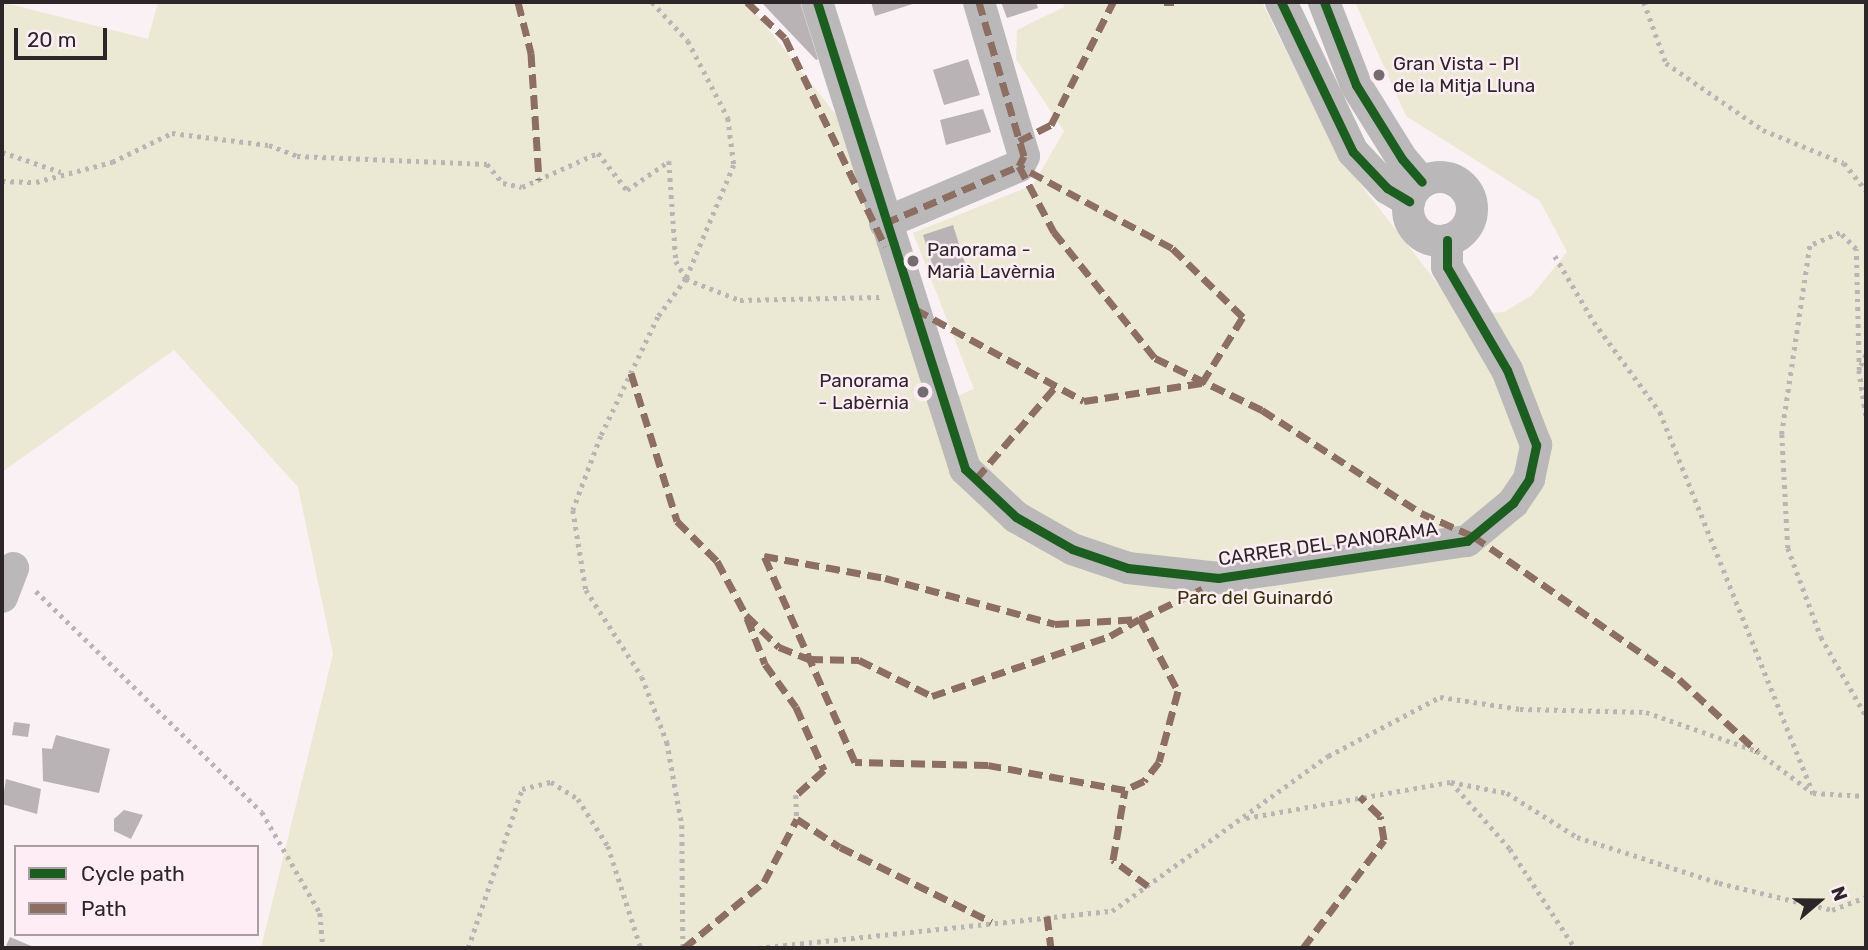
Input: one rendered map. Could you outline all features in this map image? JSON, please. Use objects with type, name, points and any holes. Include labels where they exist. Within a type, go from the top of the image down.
[{"type":"street","name":"CARRER DEL PANORAMA","points":[[817,2],[965,469],[1016,517],[1072,549],[1128,568],[1218,578],[1466,541],[1513,503],[1529,479],[1536,445],[1507,370],[1447,267],[1447,240]]},
{"type":"street","points":[[885,223],[1019,166],[1024,156],[979,2]]},
{"type":"street","points":[[1281,2],[1353,152],[1387,188],[1415,191],[1448,178],[1469,195],[1470,221],[1447,240],[1431,240],[1417,232],[1415,191],[1402,159],[1356,85],[1324,2]]},
{"type":"street","points":[[2,597],[13,568]]},
{"type":"path","points":[[652,2],[688,41],[728,118],[734,165],[686,279],[658,317],[573,510],[586,590],[642,677],[667,742],[682,825],[683,948]]},
{"type":"path","points":[[1644,2],[1666,63],[1763,130],[1844,163],[1866,190]]},
{"type":"path","points":[[2,181],[36,182],[62,172],[113,162],[172,133],[269,145],[297,156],[487,164],[503,183],[522,187],[598,153],[627,190],[669,161],[676,261],[686,279],[740,300],[881,297]]},
{"type":"path","points":[[2,152],[62,172]]},
{"type":"path","points":[[1866,415],[1859,370],[1856,249],[1840,233],[1810,246],[1782,433],[1788,548],[1821,637],[1866,716]]},
{"type":"path","points":[[1555,256],[1594,322],[1660,412],[1813,793]]},
{"type":"path","points":[[1859,370],[1866,355]]},
{"type":"path","points":[[13,568],[262,812],[320,913],[323,948]]},
{"type":"path","points":[[758,948],[1112,911],[1328,756],[1440,697],[1520,709],[1646,712],[1757,751],[1813,793],[1866,796]]},
{"type":"path","points":[[468,948],[522,789],[551,782],[578,799],[608,846],[639,948]]},
{"type":"path","points":[[1244,818],[1451,782],[1507,793],[1577,837],[1719,883],[1832,910],[1866,897]]},
{"type":"path","points":[[1451,782],[1510,849],[1575,948]]},
{"type":"path","points":[[796,794],[797,819]]},
{"type":"green space","name":"Parc del Guinardó","points":[[2,2],[148,39],[158,2],[747,2],[840,120],[938,404],[974,389],[913,233],[1033,185],[1064,131],[1016,59],[1017,30],[1064,7],[1063,2],[1262,2],[1337,154],[1462,315],[1504,312],[1532,295],[1567,252],[1540,201],[1406,116],[1355,2],[1866,2],[1866,948],[261,948],[333,654],[298,487],[174,350],[2,472]]},
{"type":"building","points":[[761,2],[800,2],[818,59],[816,60]]},
{"type":"building","points":[[871,2],[919,2],[875,16]]},
{"type":"building","points":[[1001,2],[1036,2],[1038,8],[1007,18]]},
{"type":"building","points":[[968,59],[980,95],[944,105],[933,70]]},
{"type":"building","points":[[983,109],[991,132],[946,145],[940,120]]},
{"type":"building","points":[[953,225],[966,267],[936,276],[923,235]]},
{"type":"building","points":[[14,722],[30,724],[28,737],[12,735]]},
{"type":"building","points":[[56,735],[110,749],[99,793],[43,781],[42,748],[52,749]]},
{"type":"building","points":[[6,779],[41,789],[37,814],[2,804]]},
{"type":"building","points":[[124,810],[143,815],[131,839],[114,831],[114,819]]},
{"type":"building","points":[[10,937],[36,948],[5,948]]},
{"type":"marked path","points":[[518,2],[531,53],[539,180]]},
{"type":"marked path","points":[[747,2],[785,38],[885,246]]},
{"type":"marked path","points":[[885,223],[1019,166],[1024,156],[979,2]]},
{"type":"marked path","points":[[1019,141],[1051,125],[1113,2]]},
{"type":"marked path","points":[[1164,2],[1174,2]]},
{"type":"marked path","points":[[1019,166],[1054,232],[1155,358],[1262,410],[1421,513],[1473,536],[1679,679],[1757,751]]},
{"type":"marked path","points":[[915,309],[1084,401],[1202,383],[1243,317],[1172,248],[1019,166]]},
{"type":"marked path","points":[[631,373],[677,521],[717,561],[746,615],[779,647],[809,659],[859,660],[932,696],[1110,636],[1140,619],[1178,691],[1159,762],[1144,781],[1125,790]]},
{"type":"marked path","points":[[976,479],[1056,386]]},
{"type":"marked path","points":[[1148,886],[1113,860],[1125,790],[988,765],[855,762],[764,556],[885,578],[1055,624],[1140,619],[1202,589]]},
{"type":"marked path","points":[[747,618],[765,664],[796,707],[824,770],[796,795]]},
{"type":"marked path","points":[[1303,948],[1384,840],[1380,816],[1360,797]]},
{"type":"marked path","points":[[684,948],[764,882],[797,819],[840,847],[992,922]]},
{"type":"marked path","points":[[1047,916],[1051,948]]},
{"type":"cycle path","points":[[817,2],[965,469],[1016,517],[1072,549],[1128,568],[1218,578],[1467,541],[1513,503],[1529,479],[1536,445],[1507,370],[1447,267],[1447,240]]},
{"type":"cycle path","points":[[1281,2],[1353,152],[1387,188],[1409,201]]},
{"type":"cycle path","points":[[1324,2],[1356,85],[1402,159],[1422,182]]},
{"type":"place","name":"Gran Vista - Pl de la Mitja Lluna","points":[[1379,75]]},
{"type":"place","name":"Panorama - Marià Lavèrnia","points":[[913,261]]},
{"type":"place","name":"Panorama - Labèrnia","points":[[923,392]]}]
